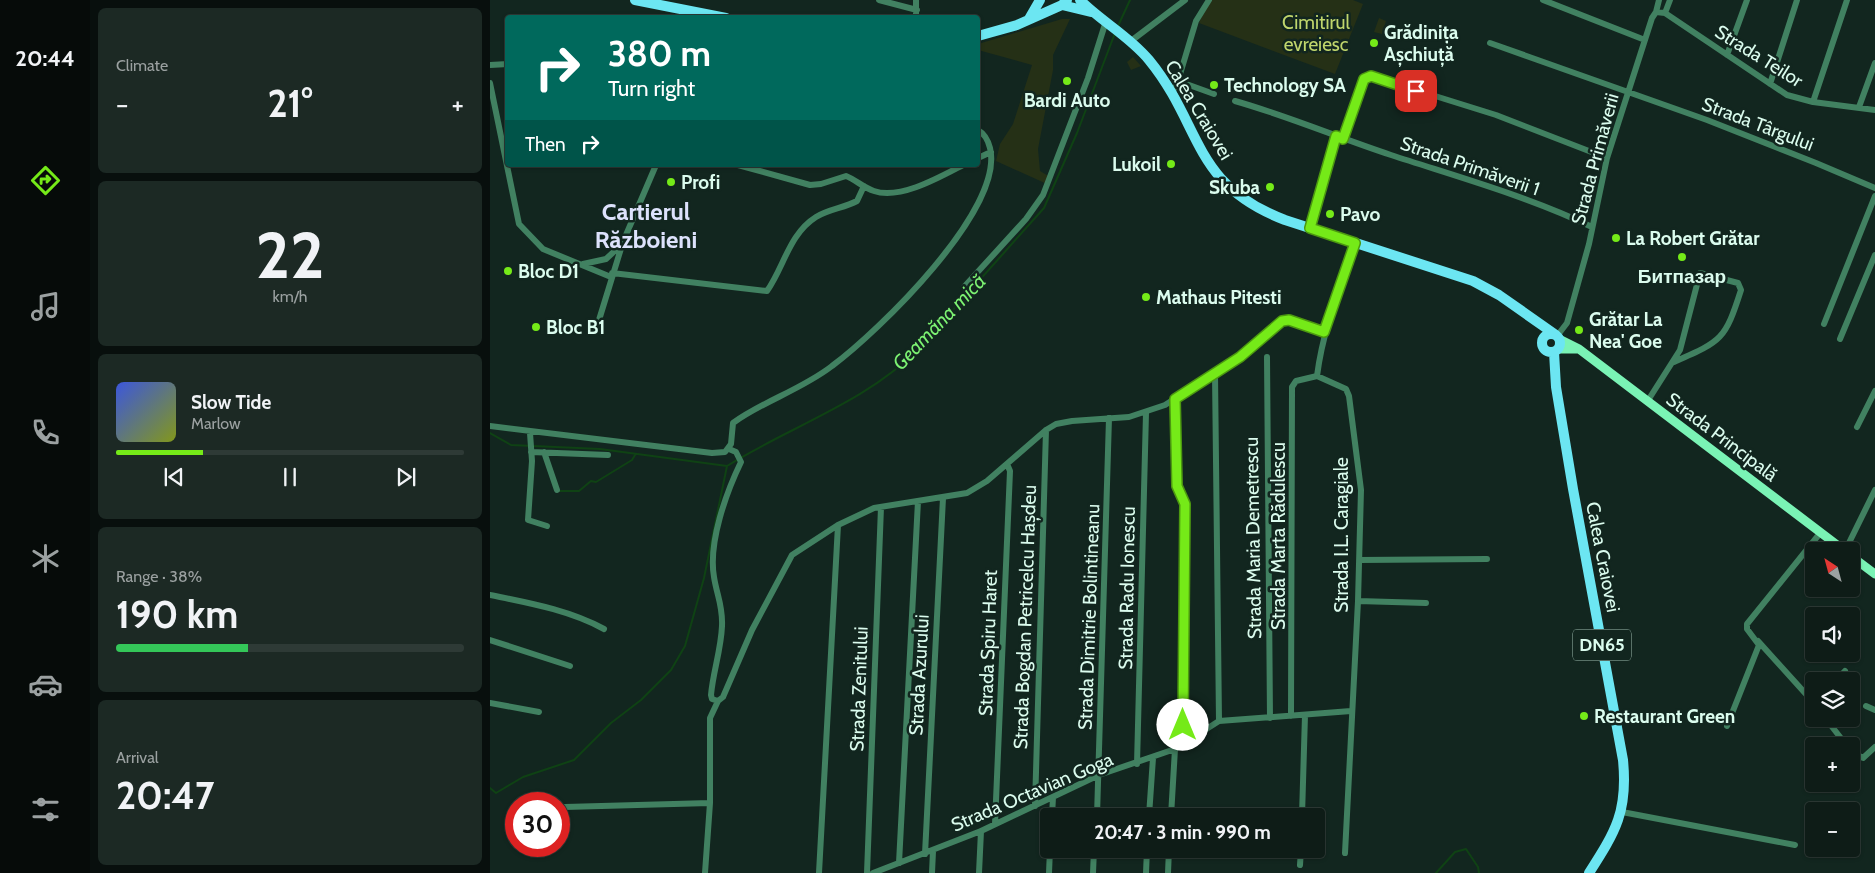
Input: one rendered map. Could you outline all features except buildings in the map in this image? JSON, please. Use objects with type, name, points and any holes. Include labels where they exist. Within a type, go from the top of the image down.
[{"type":"main road","points":[[635,0],[711,15]]},
{"type":"main road","points":[[1028,20],[1041,0],[1046,5],[1062,4],[1092,12]]},
{"type":"main road","points":[[1080,0],[1092,12]]},
{"type":"main road","points":[[980,35],[1028,20],[1062,4]]},
{"type":"main road","name":"Calea Craiovei","points":[[1092,12],[1121,32],[1148,60],[1171,94],[1204,158],[1229,188],[1266,213],[1473,281],[1506,300],[1557,342],[1556,387]]},
{"type":"main road","name":"Calea Craiovei","points":[[1530,318],[1556,387],[1577,515],[1624,760],[1626,784],[1622,812],[1612,836],[1589,873]]},
{"type":"main road","points":[[1546,335],[1557,342],[1548,352],[1542,346],[1546,335]]},
{"type":"main road","name":"Strada Principală","points":[[1557,342],[1578,349],[1834,542]]},
{"type":"main road","points":[[1860,563],[1875,574]]},
{"type":"street","points":[[879,0],[917,10]]},
{"type":"street","points":[[916,0],[916,15]]},
{"type":"street","points":[[1131,41],[1185,0]]},
{"type":"street","points":[[1171,94],[1178,81],[1196,21],[1209,0]]},
{"type":"street","points":[[1543,0],[1645,40]]},
{"type":"street","name":"Strada Primăverii","points":[[1557,342],[1567,322],[1592,227],[1607,158],[1659,0]]},
{"type":"street","points":[[1656,12],[1665,13],[1670,0]]},
{"type":"street","points":[[1727,55],[1747,0]]},
{"type":"street","points":[[1770,84],[1798,0]]},
{"type":"street","points":[[1813,102],[1847,0]]},
{"type":"street","name":"Strada Teilor","points":[[1665,13],[1787,95],[1813,102],[1875,110]]},
{"type":"street","points":[[964,287],[1026,219],[1043,195],[1108,23]]},
{"type":"street","name":"Strada Târgului","points":[[1490,43],[1816,162],[1875,188]]},
{"type":"street","points":[[1859,107],[1875,63]]},
{"type":"street","points":[[490,65],[505,64]]},
{"type":"street","points":[[1310,228],[1340,138],[1364,79],[1371,76],[1496,115],[1607,158]]},
{"type":"street","points":[[1178,81],[1214,94]]},
{"type":"street","points":[[490,83],[505,156]]},
{"type":"street","name":"Strada Primăverii 1","points":[[1235,101],[1340,138],[1513,194],[1592,227]]},
{"type":"street","points":[[729,449],[731,427],[738,419],[784,396],[830,368],[881,324],[944,256],[987,183],[991,172],[991,152],[985,135],[980,131]]},
{"type":"street","points":[[980,157],[991,152]]},
{"type":"street","points":[[507,167],[519,224],[543,249],[612,275],[767,291],[787,249],[811,221],[818,216],[857,201],[864,186]]},
{"type":"street","points":[[599,320],[623,242],[655,167]]},
{"type":"street","points":[[745,167],[810,185],[821,184],[846,176],[881,193],[906,190],[959,167]]},
{"type":"street","points":[[1824,324],[1875,196]]},
{"type":"street","points":[[579,264],[599,262],[606,259],[623,242]]},
{"type":"street","points":[[1317,376],[1324,332],[1355,243]]},
{"type":"street","points":[[1840,339],[1875,255]]},
{"type":"street","points":[[1647,402],[1680,350],[1700,273],[1738,283],[1741,290],[1730,324],[1725,332],[1705,349],[1674,362]]},
{"type":"street","points":[[705,873],[710,803],[710,718],[718,701],[723,697],[752,630],[792,555],[838,525],[881,507],[967,493],[1007,464],[1046,430],[1056,424],[1146,413],[1175,399],[1216,374],[1240,357],[1282,321],[1289,320],[1324,332]]},
{"type":"street","name":"Strada Maria Demetrescu","points":[[1267,357],[1270,718]]},
{"type":"street","points":[[1216,374],[1219,722]]},
{"type":"street","name":"Strada Marta Rădulescu","points":[[1291,716],[1292,387],[1296,381],[1317,376]]},
{"type":"street","name":"Strada I.L. Caragiale","points":[[1317,376],[1346,389],[1349,396],[1361,490],[1358,601],[1345,853]]},
{"type":"street","points":[[1857,427],[1875,391]]},
{"type":"street","points":[[1175,399],[1177,486],[1185,504],[1183,745]]},
{"type":"street","name":"Strada Radu Ionescu","points":[[1137,764],[1146,413]]},
{"type":"street","name":"Strada Dimitrie Bolintineanu","points":[[1098,808],[1109,418]]},
{"type":"street","points":[[490,426],[530,435],[712,453],[720,453],[729,449],[736,452],[741,459],[726,498],[713,554],[714,577],[722,605],[720,650],[711,695],[712,698],[718,701]]},
{"type":"street","name":"Strada Bogdan Petricelcu Hașdeu","points":[[1035,806],[1046,430]]},
{"type":"street","points":[[530,435],[532,462],[528,520],[547,526]]},
{"type":"street","points":[[531,449],[544,452],[608,455]]},
{"type":"street","points":[[544,452],[557,490]]},
{"type":"street","name":"Strada Spiru Haret","points":[[995,824],[1010,471],[1007,464]]},
{"type":"street","points":[[1849,542],[1875,490]]},
{"type":"street","name":"Strada Azurului","points":[[925,854],[942,498]]},
{"type":"street","points":[[899,863],[918,501]]},
{"type":"street","name":"Strada Zenitului","points":[[867,873],[881,507]]},
{"type":"street","points":[[819,873],[838,525]]},
{"type":"street","points":[[1805,693],[1747,629],[1746,624],[1821,532]]},
{"type":"street","points":[[1359,560],[1487,559]]},
{"type":"street","points":[[490,595],[547,607],[592,622],[604,629]]},
{"type":"street","points":[[1358,601],[1426,603]]},
{"type":"street","points":[[490,640],[570,666]]},
{"type":"street","points":[[1727,726],[1759,645],[1758,641]]},
{"type":"street","points":[[490,704],[539,712]]},
{"type":"street","points":[[1866,706],[1875,710]]},
{"type":"street","name":"Strada Octavian Goga","points":[[874,873],[981,831],[1100,775],[1137,764],[1175,749],[1210,725],[1219,722],[1351,711]]},
{"type":"street","points":[[1302,808],[1305,715]]},
{"type":"street","points":[[1832,727],[1840,737]]},
{"type":"street","points":[[1860,756],[1863,758],[1875,747]]},
{"type":"street","points":[[1171,808],[1175,749]]},
{"type":"street","points":[[1150,808],[1153,758]]},
{"type":"street","points":[[1052,808],[1053,797]]},
{"type":"street","points":[[570,807],[710,803]]},
{"type":"street","points":[[1622,812],[1795,846]]},
{"type":"street","points":[[979,873],[981,831]]},
{"type":"street","points":[[932,873],[933,850]]},
{"type":"street","points":[[1049,873],[1050,858]]},
{"type":"street","points":[[1093,873],[1094,858]]},
{"type":"street","points":[[1146,873],[1147,858]]},
{"type":"street","points":[[1168,873],[1169,858]]},
{"type":"street","points":[[1300,858],[1300,865]]},
{"type":"green space","name":"Cimitirul evreiesc","points":[[1208,0],[1353,0],[1363,4],[1335,74],[1199,23]]},
{"type":"green space","points":[[1379,18],[1386,21],[1382,34],[1374,32]]},
{"type":"green space","points":[[1062,19],[1070,19],[1053,55],[1053,70],[1038,149],[1040,171],[1050,177],[1047,184],[996,161],[1000,144],[1013,124],[1032,65],[980,51],[980,43]]},
{"type":"green space","points":[[1133,57],[1141,66],[1131,70],[1127,62]]},
{"type":"waterway","name":"Geamăna mică","points":[[1118,26],[1130,0]]},
{"type":"waterway","name":"Geamăna mică","points":[[490,433],[511,445],[600,449],[727,466],[852,399],[898,368],[918,349],[1044,208],[1077,133],[1115,33]]},
{"type":"waterway","points":[[559,491],[579,491],[591,481],[596,482],[632,460],[635,455]]},
{"type":"waterway","points":[[490,788],[496,793],[523,777],[574,760],[611,723],[641,700],[671,670],[685,646],[704,578],[727,466]]},
{"type":"waterway","points":[[1436,873],[1455,852],[1466,849],[1478,867],[1479,873]]},
{"type":"place","name":"Grădinița Așchiuță","points":[[1374,43]]},
{"type":"place","name":"Bardi Auto","points":[[1067,81]]},
{"type":"place","name":"Technology SA","points":[[1214,85]]},
{"type":"place","name":"Lukoil","points":[[1171,164]]},
{"type":"place","name":"Profi","points":[[671,182]]},
{"type":"place","name":"Skuba","points":[[1270,187]]},
{"type":"place","name":"Pavo","points":[[1330,214]]},
{"type":"place","name":"La Robert Grătar","points":[[1616,238]]},
{"type":"place","name":"Битпазар","points":[[1682,257]]},
{"type":"place","name":"Bloc D1","points":[[508,271]]},
{"type":"place","name":"Mathaus Pitesti","points":[[1146,297]]},
{"type":"place","name":"Bloc B1","points":[[536,327]]},
{"type":"place","name":"Grătar La Nea' Goe","points":[[1579,330]]},
{"type":"place","name":"Restaurant Green","points":[[1584,716]]},
{"type":"district","name":"Cartierul Războieni","points":[[646,225]]},
{"type":"route","points":[[1183,725],[1185,504],[1177,486],[1175,399],[1240,357],[1282,321],[1289,320],[1324,332],[1355,243],[1310,228],[1336,136],[1343,139],[1364,79],[1371,76],[1416,91]]}]
